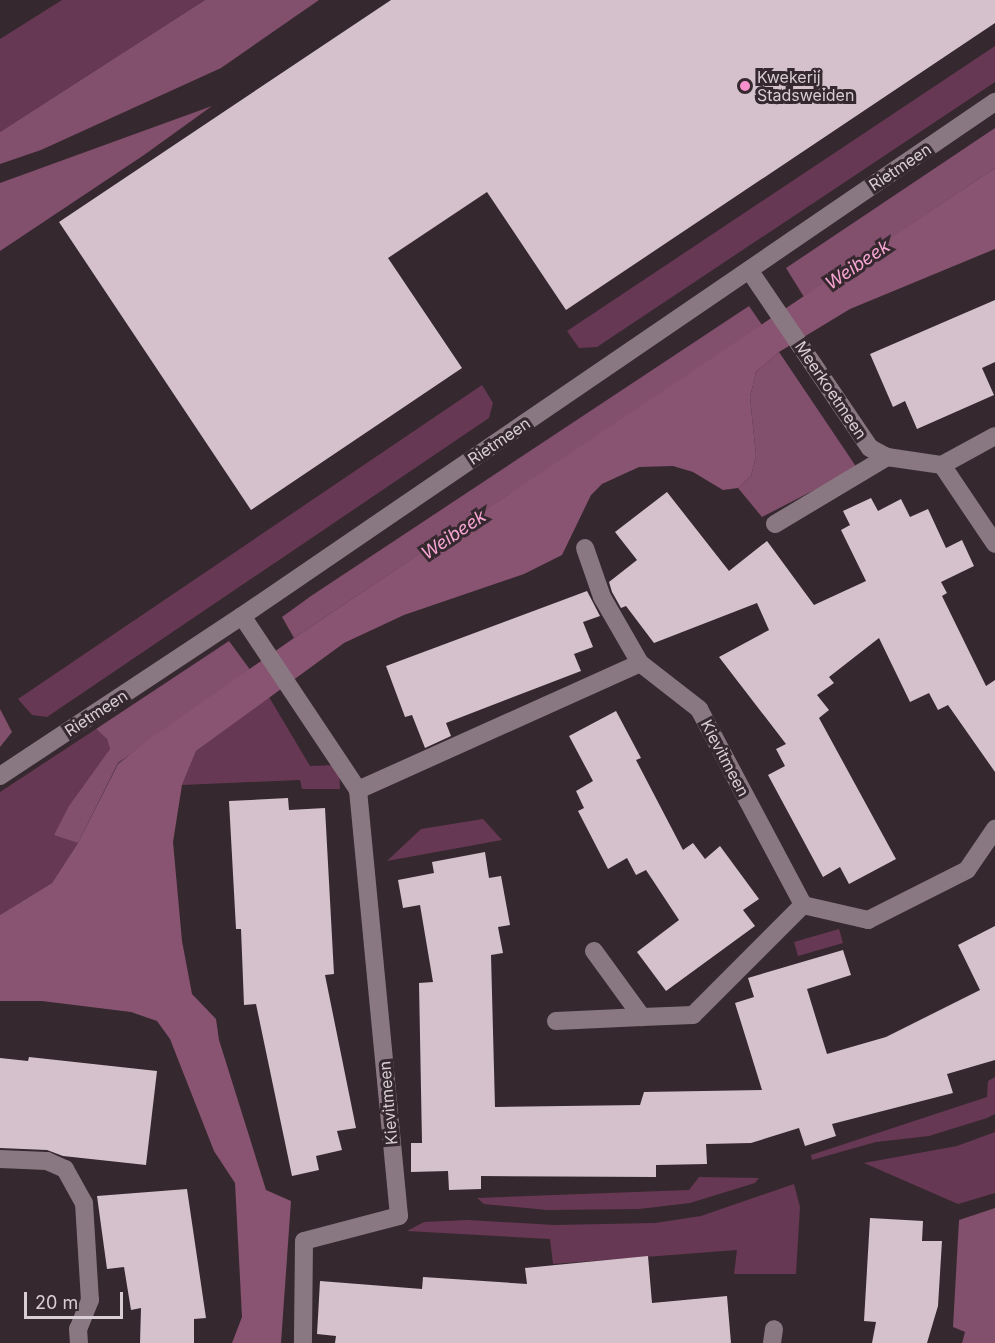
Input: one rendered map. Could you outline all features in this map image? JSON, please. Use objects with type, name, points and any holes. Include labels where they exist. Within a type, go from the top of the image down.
[{"type":"street","name":"Rietmeen","points":[[0,776],[242,616],[995,102]]},
{"type":"street","name":"Meerkoetmeen","points":[[749,270],[870,448],[887,457],[942,465]]},
{"type":"street","points":[[995,436],[942,465],[995,544]]},
{"type":"street","points":[[775,524],[887,457]]},
{"type":"street","name":"Kievitmeen","points":[[585,548],[602,597],[640,663],[699,709],[803,905]]},
{"type":"street","name":"Kievitmeen","points":[[242,616],[358,790],[399,1216],[304,1241],[303,1343]]},
{"type":"street","points":[[358,790],[640,663]]},
{"type":"street","points":[[556,1021],[693,1015],[803,905],[868,920],[967,870],[995,829]]},
{"type":"street","points":[[594,951],[642,1017]]},
{"type":"street","points":[[0,1159],[47,1161],[65,1169],[84,1203],[90,1299],[78,1329],[79,1343]]},
{"type":"shaded area","points":[[62,0],[205,0],[0,132],[0,39]]},
{"type":"shaded area","points":[[205,0],[319,0],[221,68],[41,150],[0,164],[0,132]]},
{"type":"shaded area","points":[[995,46],[995,82],[597,347],[579,348],[567,331]]},
{"type":"shaded area","points":[[212,106],[144,155],[0,251],[0,183]]},
{"type":"shaded area","points":[[995,128],[995,168],[804,297],[786,268]]},
{"type":"shaded area","points":[[749,306],[762,325],[294,638],[282,617]]},
{"type":"shaded area","points":[[779,352],[857,468],[762,517],[738,488],[751,476],[756,456],[750,397],[756,372]]},
{"type":"shaded area","points":[[482,385],[493,403],[489,418],[47,717],[32,715],[18,699]]},
{"type":"shaded area","points":[[229,641],[251,671],[118,763],[78,843],[54,835],[69,806],[110,749],[107,739],[96,729]]},
{"type":"shaded area","points":[[269,697],[310,766],[339,765],[340,789],[302,789],[300,780],[182,785],[196,751]]},
{"type":"shaded area","points":[[0,709],[12,732],[0,747]]},
{"type":"shaded area","points":[[96,729],[107,739],[110,749],[55,834],[78,843],[52,883],[0,915],[0,792]]},
{"type":"shaded area","points":[[483,819],[502,840],[387,861],[421,829]]},
{"type":"shaded area","points":[[839,929],[843,943],[798,956],[794,942]]},
{"type":"shaded area","points":[[995,1077],[995,1114],[987,1118],[929,1136],[876,1142],[812,1160],[811,1155],[987,1097],[988,1081]]},
{"type":"shaded area","points":[[995,1132],[995,1193],[958,1204],[864,1163],[957,1146]]},
{"type":"shaded area","points":[[699,1177],[759,1178],[755,1183],[690,1203],[639,1209],[547,1210],[484,1204],[477,1198],[689,1190]]},
{"type":"shaded area","points":[[794,1184],[800,1207],[796,1274],[734,1274],[737,1250],[553,1264],[550,1239],[407,1231],[424,1222],[468,1220],[554,1225],[655,1223],[701,1216]]},
{"type":"shaded area","points":[[995,1208],[995,1343],[962,1343],[965,1332],[953,1327],[959,1220]]},
{"type":"water","name":"Weibeek","points":[[995,168],[995,249],[850,309],[779,352],[756,372],[750,397],[756,456],[751,476],[738,488],[723,490],[693,472],[673,466],[639,467],[602,484],[591,495],[562,555],[524,574],[404,615],[344,643],[196,751],[182,785],[173,842],[182,941],[192,994],[216,1019],[219,1040],[266,1190],[291,1201],[281,1343],[232,1343],[242,1317],[235,1183],[214,1151],[170,1039],[157,1021],[131,1012],[42,1001],[0,1001],[0,915],[52,883],[78,843],[118,764],[151,738],[294,638]]},
{"type":"building","points":[[391,0],[995,0],[995,23],[566,310],[487,192],[388,258],[462,368],[251,510],[59,222]]},
{"type":"building","points":[[995,300],[995,362],[982,368],[994,395],[917,429],[905,401],[893,407],[870,354]]},
{"type":"building","points":[[667,492],[729,571],[767,541],[814,605],[866,581],[841,530],[850,525],[843,511],[871,498],[878,511],[901,499],[910,517],[928,509],[946,548],[962,540],[974,566],[941,582],[947,593],[942,596],[986,686],[995,680],[995,772],[948,705],[938,710],[929,693],[910,702],[879,638],[829,677],[834,683],[817,695],[829,710],[819,718],[896,859],[849,884],[840,867],[823,877],[768,775],[785,766],[776,749],[786,744],[719,657],[769,630],[757,603],[654,643],[626,606],[621,608],[609,582],[637,560],[615,532]]},
{"type":"building","points":[[587,591],[600,616],[583,622],[593,647],[574,654],[581,671],[446,723],[451,736],[425,748],[412,715],[405,717],[386,666]]},
{"type":"building","points":[[616,711],[641,758],[636,760],[683,850],[693,843],[705,859],[720,846],[759,899],[743,910],[755,926],[666,991],[637,952],[679,920],[646,870],[636,875],[627,858],[608,869],[578,811],[584,808],[576,791],[593,781],[569,736]]},
{"type":"building","points":[[288,798],[289,810],[325,808],[334,974],[325,975],[356,1128],[337,1131],[342,1150],[316,1156],[319,1170],[292,1176],[256,1004],[244,1005],[241,929],[236,929],[229,801]]},
{"type":"building","points":[[485,852],[489,878],[501,876],[510,925],[498,927],[503,953],[491,955],[495,1107],[640,1105],[644,1092],[762,1090],[735,1003],[754,997],[748,978],[843,950],[851,975],[807,989],[827,1054],[886,1037],[980,990],[958,945],[995,926],[995,1060],[947,1074],[953,1093],[832,1124],[836,1136],[805,1146],[799,1128],[751,1143],[706,1144],[707,1164],[656,1165],[656,1177],[481,1176],[481,1189],[449,1190],[448,1171],[411,1172],[411,1143],[422,1143],[419,983],[433,982],[420,905],[403,908],[398,880],[434,873],[432,862]]},
{"type":"building","points":[[29,1057],[157,1071],[146,1165],[63,1156],[47,1150],[0,1148],[0,1058],[28,1061]]},
{"type":"building","points":[[187,1189],[206,1318],[194,1319],[194,1343],[140,1343],[141,1308],[131,1310],[124,1267],[107,1269],[97,1196]]},
{"type":"building","points":[[870,1218],[923,1221],[922,1241],[942,1241],[938,1306],[927,1343],[872,1343],[876,1322],[864,1321]]},
{"type":"building","points":[[648,1256],[652,1303],[727,1296],[731,1343],[335,1343],[336,1336],[317,1334],[320,1281],[422,1289],[423,1277],[527,1284],[525,1268]]},
{"type":"place","name":"Kwekerij Stadsweiden","points":[[745,86]]}]
